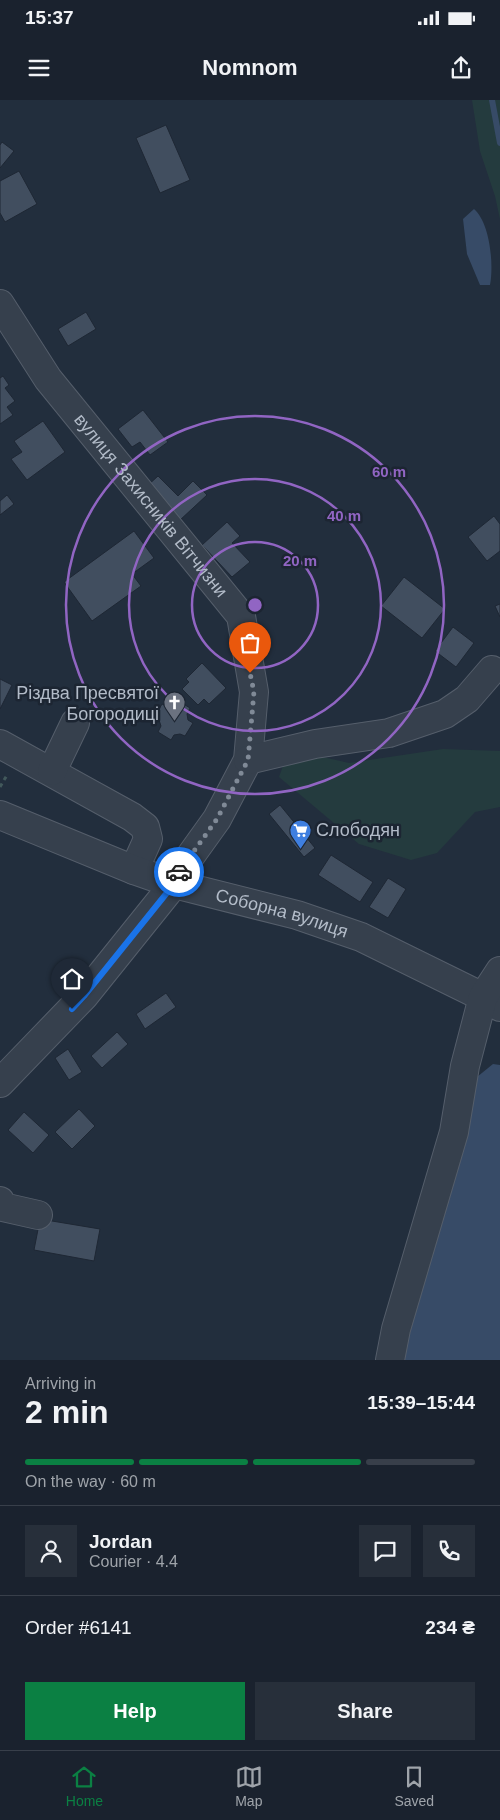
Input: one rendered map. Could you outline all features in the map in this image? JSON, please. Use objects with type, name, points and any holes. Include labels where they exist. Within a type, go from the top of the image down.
[{"type":"street","name":"вулиця Захисників Вітчизни","points":[[0,304],[48,379],[241,616],[254,692],[248,760],[217,819],[179,872],[174,884],[84,996],[0,1083]]},
{"type":"street","points":[[248,760],[315,744],[389,733],[444,714],[467,699],[492,670]]},
{"type":"street","points":[[52,771],[75,723]]},
{"type":"street","points":[[0,744],[52,771],[132,817],[145,827],[148,839],[134,870]]},
{"type":"street","name":"Соборна вулиця","points":[[0,815],[134,870],[174,884],[297,915],[361,937],[492,1002]]},
{"type":"street","points":[[390,1360],[396,1328],[454,1132],[465,1066],[492,1002],[500,971]]},
{"type":"street","points":[[0,1201],[3,1206],[38,1215]]},
{"type":"green space","points":[[472,100],[500,100],[500,219],[495,196],[480,151]]},
{"type":"green space","points":[[443,749],[500,751],[500,807],[475,812],[437,853],[411,860],[359,844],[279,777],[285,760],[310,754],[349,763]]},
{"type":"water","points":[[474,209],[484,224],[490,244],[490,285],[480,285],[467,254],[463,219]]},
{"type":"water","points":[[493,1064],[500,1065],[500,1360],[403,1360],[440,1217],[466,1101],[477,1077]]},
{"type":"building","points":[[166,125],[190,180],[160,193],[136,138]]},
{"type":"building","points":[[2,142],[14,151],[0,168],[0,145]]},
{"type":"building","points":[[19,171],[37,204],[5,222],[0,213],[0,181]]},
{"type":"building","points":[[86,312],[96,329],[68,346],[58,329]]},
{"type":"building","points":[[3,376],[9,385],[5,388],[15,401],[7,407],[13,415],[0,424],[0,378]]},
{"type":"building","points":[[143,410],[168,442],[150,455],[140,442],[132,447],[118,429]]},
{"type":"building","points":[[43,421],[65,452],[27,480],[11,459],[22,452],[14,441]]},
{"type":"building","points":[[158,476],[178,496],[193,481],[207,495],[179,521],[146,487]]},
{"type":"building","points":[[7,495],[14,504],[0,515],[0,501]]},
{"type":"building","points":[[494,516],[500,524],[500,551],[487,561],[468,537]]},
{"type":"building","points":[[227,522],[240,536],[232,543],[250,562],[232,577],[202,545]]},
{"type":"building","points":[[134,531],[154,558],[132,574],[141,586],[92,621],[64,582]]},
{"type":"building","points":[[404,577],[445,609],[422,638],[381,606]]},
{"type":"building","points":[[500,604],[500,617],[495,606]]},
{"type":"building","points":[[453,627],[474,643],[456,667],[435,651]]},
{"type":"building","points":[[202,663],[226,688],[209,704],[204,699],[198,705],[182,689],[189,682],[186,679]]},
{"type":"building","points":[[0,679],[12,685],[0,709]]},
{"type":"building","name":"Різдва Пресвятої Богородиці","points":[[177,700],[190,708],[187,714],[188,720],[193,723],[185,736],[180,734],[174,735],[171,740],[158,732],[161,726],[159,720],[154,718],[162,704],[168,707],[174,705]]},
{"type":"building","points":[[280,805],[315,848],[304,857],[269,814]]},
{"type":"building","points":[[331,855],[373,882],[360,902],[318,875]]},
{"type":"building","points":[[388,878],[406,889],[388,918],[369,907]]},
{"type":"building","points":[[166,993],[176,1007],[145,1029],[136,1014]]},
{"type":"building","points":[[117,1032],[128,1044],[102,1068],[91,1056]]},
{"type":"building","points":[[68,1049],[82,1072],[69,1080],[55,1058]]},
{"type":"building","points":[[79,1109],[95,1126],[72,1149],[55,1132]]},
{"type":"building","points":[[24,1112],[49,1135],[33,1153],[8,1130]]},
{"type":"building","points":[[40,1219],[100,1229],[94,1261],[34,1250]]},
{"type":"waterway","points":[[492,100],[500,143]]},
{"type":"way so far","points":[[179,872],[217,819],[248,760],[254,692],[250,673]]},
{"type":"place","name":"Різдва Пресвятої Богородиці","points":[[175,722]]},
{"type":"place","name":"Слободян","points":[[300,849]]},
{"type":"route","points":[[72,1009],[174,884],[179,872]]}]
